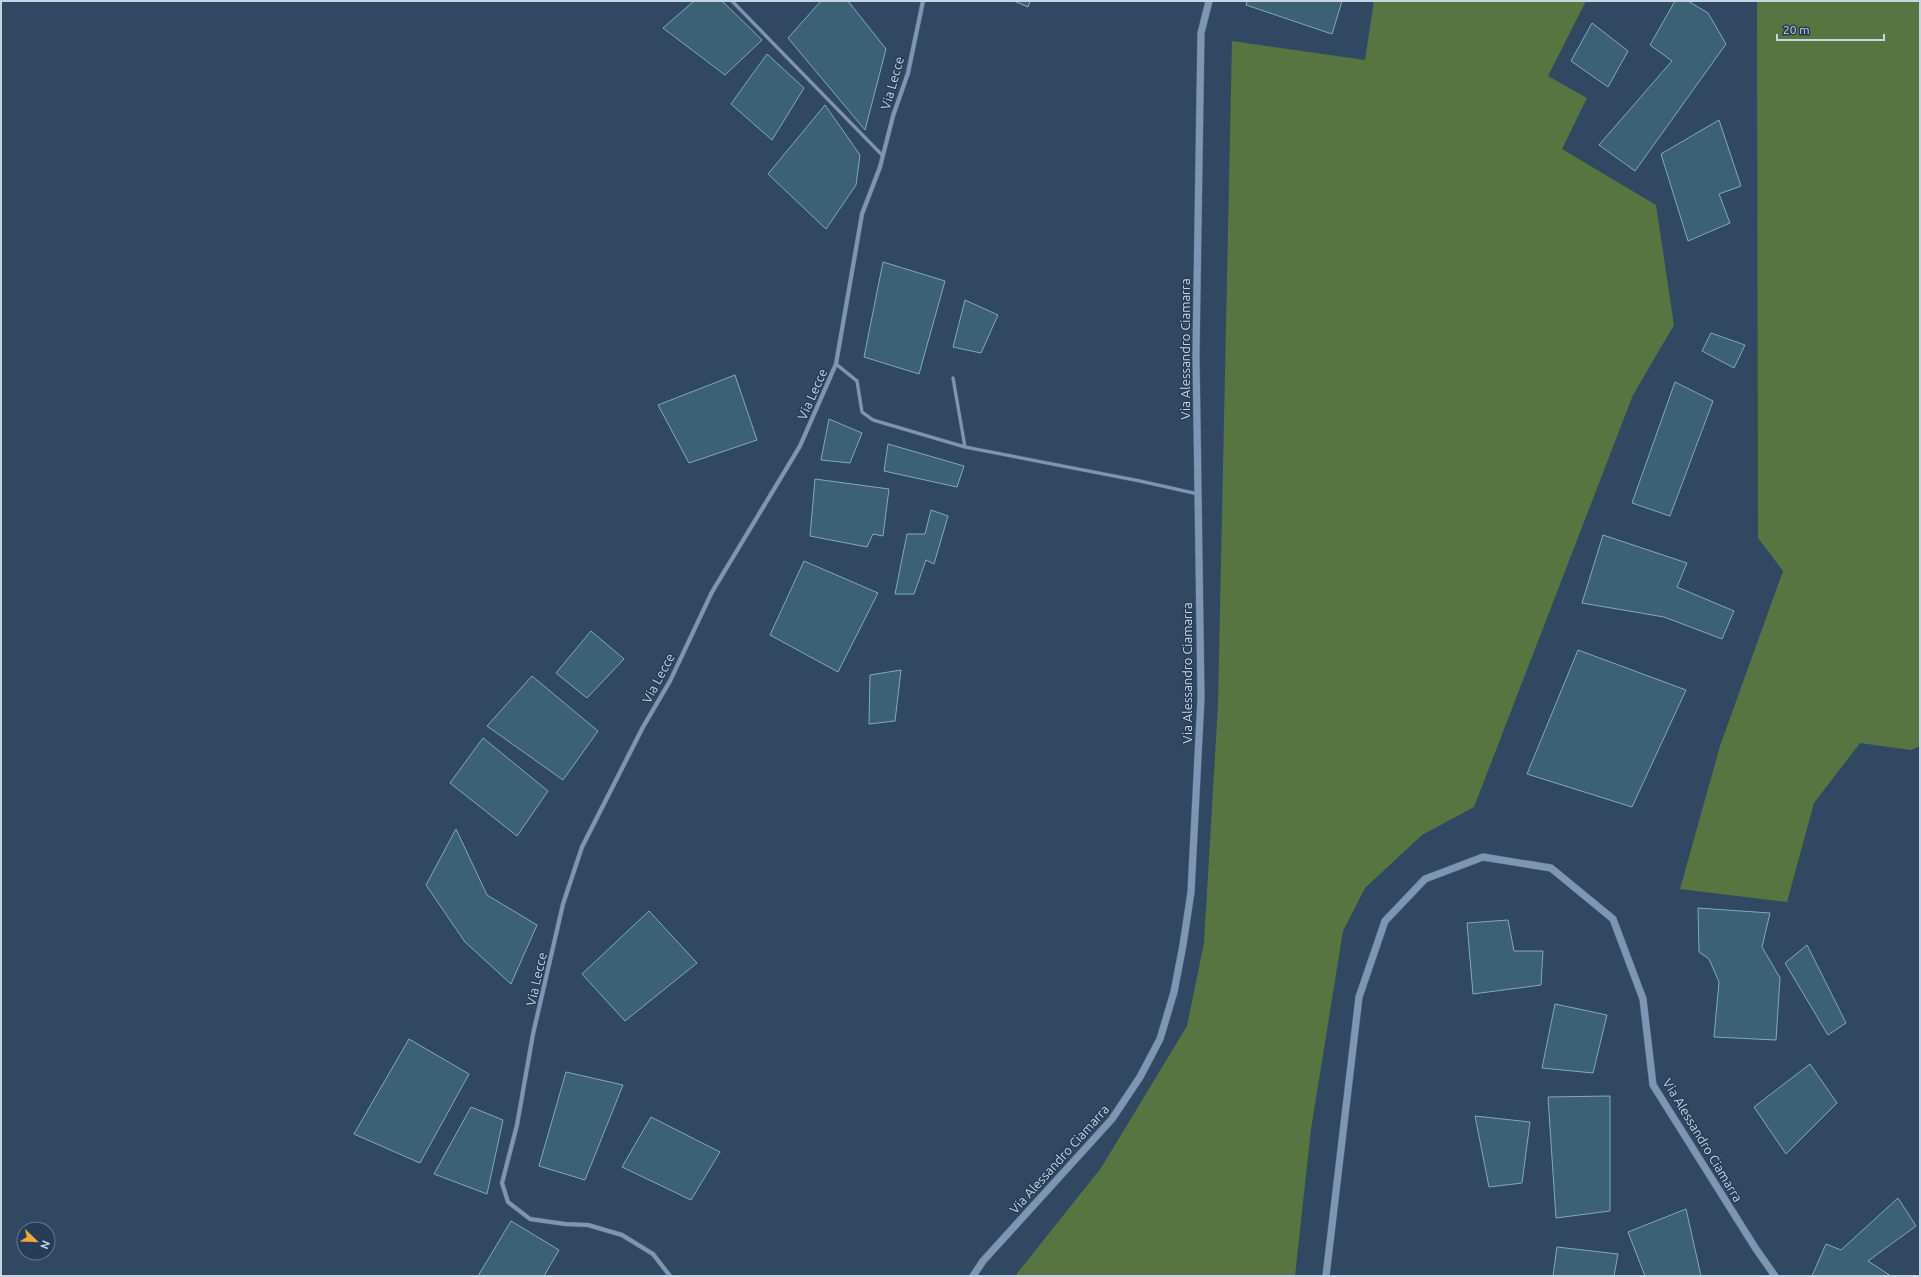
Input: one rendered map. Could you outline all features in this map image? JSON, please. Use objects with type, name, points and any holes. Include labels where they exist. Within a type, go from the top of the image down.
[{"type":"street","name":"Via Lecce","points":[[670,1276],[653,1254],[622,1235],[588,1225],[565,1224],[530,1219],[508,1202],[502,1183],[517,1125],[533,1034],[563,904],[582,847],[644,727],[670,681],[712,592],[800,446],[836,364],[862,214],[883,156],[893,116],[908,73],[923,1]]},
{"type":"street","name":"Via Alessandro Ciamarra","points":[[973,1276],[984,1261],[1112,1119],[1140,1077],[1160,1039],[1174,992],[1183,945],[1191,892],[1201,698],[1196,354],[1201,32],[1209,1]]},
{"type":"street","name":"Via Alessandro Ciamarra","points":[[1326,1276],[1359,996],[1385,921],[1425,879],[1483,857],[1551,868],[1613,919],[1643,999],[1653,1086],[1756,1249],[1775,1276]]},
{"type":"lane","points":[[732,1],[883,156]]},
{"type":"lane","points":[[836,364],[857,382],[862,412],[873,420],[965,447],[1140,481],[1198,494]]},
{"type":"lane","points":[[953,378],[965,447]]},
{"type":"green space","points":[[1374,1],[1586,1],[1548,76],[1587,98],[1562,149],[1656,205],[1674,325],[1633,395],[1474,807],[1422,835],[1365,888],[1343,931],[1311,1129],[1295,1276],[1015,1276],[1101,1168],[1187,1026],[1204,943],[1218,705],[1232,41],[1365,60]]},
{"type":"green space","points":[[1757,1],[1920,1],[1920,746],[1911,750],[1860,743],[1814,803],[1787,902],[1680,889],[1720,746],[1783,571],[1758,538]]},
{"type":"building","points":[[694,1],[722,1],[762,40],[725,75],[663,28]]},
{"type":"building","points":[[821,1],[848,1],[886,49],[865,130],[788,38]]},
{"type":"building","points":[[1014,1],[1030,1],[1028,7]]},
{"type":"building","points":[[1247,1],[1342,1],[1332,34],[1246,5]]},
{"type":"building","points":[[1675,1],[1688,1],[1708,13],[1726,44],[1635,171],[1599,145],[1672,61],[1650,45]]},
{"type":"building","points":[[1592,23],[1628,51],[1608,87],[1571,61]]},
{"type":"building","points":[[767,54],[804,88],[772,140],[731,104]]},
{"type":"building","points":[[825,105],[860,155],[856,185],[826,229],[768,174]]},
{"type":"building","points":[[1719,120],[1741,186],[1719,194],[1730,223],[1688,241],[1661,154]]},
{"type":"building","points":[[883,262],[945,281],[919,374],[864,357]]},
{"type":"building","points":[[965,300],[998,315],[981,353],[953,347]]},
{"type":"building","points":[[1711,333],[1745,345],[1734,368],[1702,351]]},
{"type":"building","points":[[735,375],[757,440],[689,463],[658,405]]},
{"type":"building","points":[[1675,382],[1713,401],[1670,516],[1632,503]]},
{"type":"building","points":[[829,419],[862,433],[850,463],[821,460]]},
{"type":"building","points":[[888,444],[964,466],[957,487],[884,471]]},
{"type":"building","points":[[815,479],[889,489],[883,536],[873,534],[867,547],[810,536]]},
{"type":"building","points":[[931,510],[948,516],[934,564],[926,560],[914,594],[895,594],[907,534],[925,534]]},
{"type":"building","points":[[1603,535],[1687,563],[1677,587],[1734,611],[1722,639],[1664,617],[1582,603]]},
{"type":"building","points":[[804,561],[878,593],[838,672],[770,635]]},
{"type":"building","points":[[591,631],[624,659],[587,698],[556,673]]},
{"type":"building","points":[[1578,650],[1686,690],[1632,807],[1527,774]]},
{"type":"building","points":[[901,670],[895,721],[869,724],[870,675]]},
{"type":"building","points":[[532,676],[598,731],[563,780],[487,726]]},
{"type":"building","points":[[483,738],[548,791],[517,836],[450,783]]},
{"type":"building","points":[[456,829],[487,895],[537,925],[511,984],[465,942],[426,885]]},
{"type":"building","points":[[1698,908],[1770,913],[1762,947],[1780,978],[1776,1040],[1714,1037],[1719,982],[1709,959],[1699,952]]},
{"type":"building","points":[[649,911],[697,963],[625,1021],[582,974]]},
{"type":"building","points":[[1508,920],[1514,951],[1543,951],[1541,985],[1473,994],[1467,923]]},
{"type":"building","points":[[1807,945],[1846,1023],[1828,1035],[1785,963]]},
{"type":"building","points":[[1555,1004],[1607,1015],[1593,1073],[1542,1068]]},
{"type":"building","points":[[409,1039],[469,1074],[420,1163],[354,1134]]},
{"type":"building","points":[[1810,1064],[1837,1103],[1786,1154],[1754,1107]]},
{"type":"building","points":[[566,1072],[623,1085],[585,1180],[539,1166]]},
{"type":"building","points":[[1610,1096],[1610,1211],[1556,1218],[1548,1097]]},
{"type":"building","points":[[471,1107],[503,1120],[487,1194],[434,1174]]},
{"type":"building","points":[[1475,1116],[1530,1122],[1522,1183],[1489,1187]]},
{"type":"building","points":[[651,1117],[720,1152],[691,1200],[622,1167]]},
{"type":"building","points":[[1898,1198],[1916,1226],[1868,1261],[1891,1276],[1812,1276],[1826,1244],[1841,1250]]},
{"type":"building","points":[[1686,1209],[1701,1276],[1645,1276],[1628,1232]]},
{"type":"building","points":[[511,1221],[559,1250],[544,1276],[478,1276]]},
{"type":"building","points":[[1557,1247],[1618,1254],[1614,1276],[1553,1276]]}]
